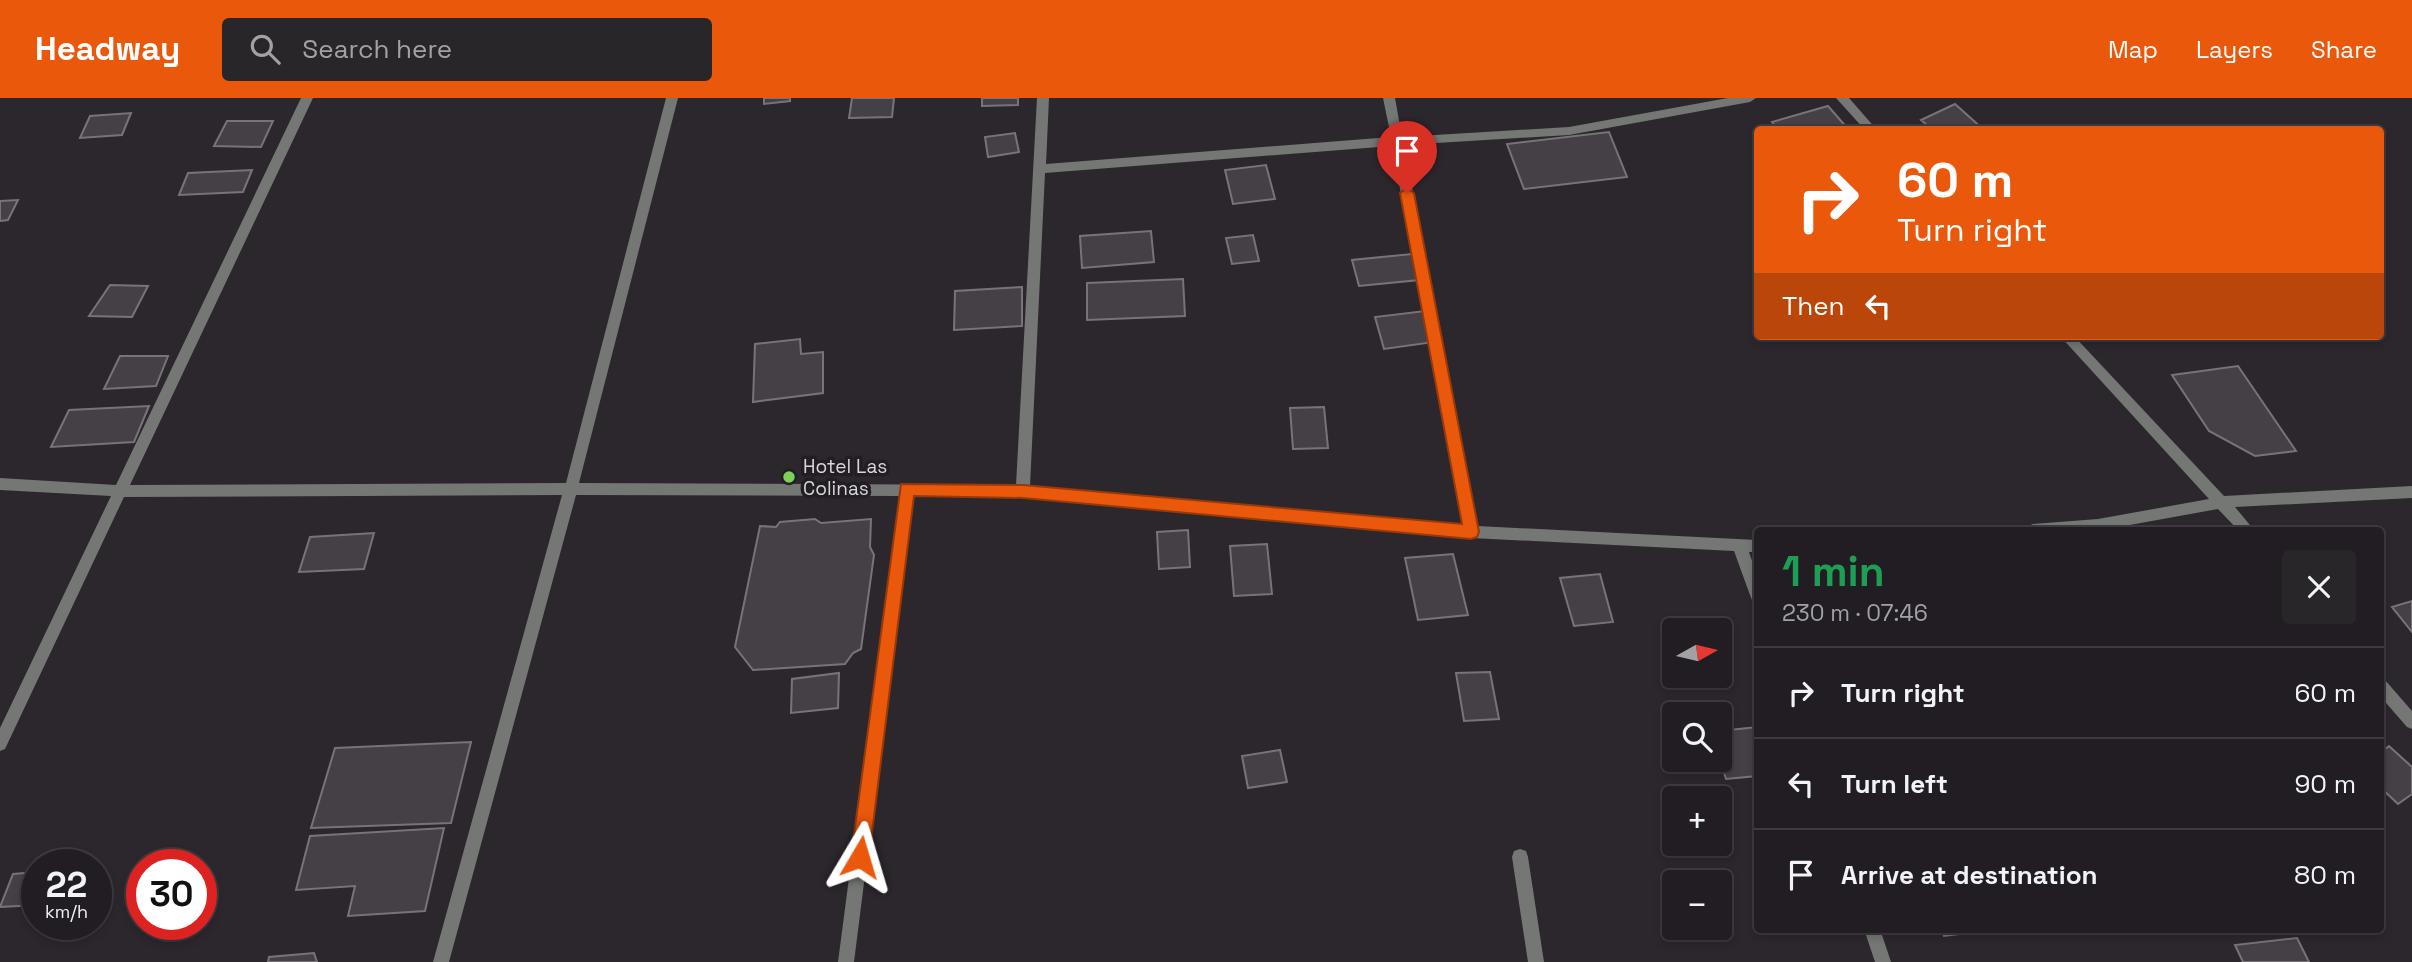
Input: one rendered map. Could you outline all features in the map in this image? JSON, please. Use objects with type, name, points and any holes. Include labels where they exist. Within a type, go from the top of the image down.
[{"type":"street","points":[[0,744],[307,98]]},
{"type":"street","points":[[441,962],[571,489],[672,98]]},
{"type":"street","points":[[1023,491],[1043,98]]},
{"type":"street","points":[[1389,98],[1471,532]]},
{"type":"street","points":[[1039,169],[1397,141],[1569,131],[1750,98]]},
{"type":"street","points":[[1842,98],[1868,126]]},
{"type":"street","points":[[2070,340],[2244,527]]},
{"type":"street","points":[[0,484],[120,491],[1023,491],[1471,532],[1754,546]]},
{"type":"street","points":[[846,962],[907,489]]},
{"type":"street","points":[[2072,527],[2098,525],[2222,502],[2412,492]]},
{"type":"street","points":[[1740,547],[1754,587]]},
{"type":"street","points":[[2384,690],[2412,722]]},
{"type":"street","points":[[1520,857],[1536,962]]},
{"type":"street","points":[[1873,933],[1883,962]]},
{"type":"building","points":[[764,98],[790,98],[790,101],[764,104]]},
{"type":"building","points":[[852,98],[894,98],[892,117],[849,118]]},
{"type":"building","points":[[982,98],[1018,98],[1018,105],[982,106]]},
{"type":"building","points":[[1955,104],[1980,126],[1928,126],[1921,120]]},
{"type":"building","points":[[1828,106],[1846,126],[1775,126],[1772,122]]},
{"type":"building","points":[[131,113],[122,135],[80,138],[90,116]]},
{"type":"building","points":[[227,121],[273,121],[261,147],[214,146]]},
{"type":"building","points":[[1609,132],[1627,177],[1524,189],[1507,144]]},
{"type":"building","points":[[1015,133],[1019,152],[988,157],[985,137]]},
{"type":"building","points":[[1266,165],[1275,199],[1233,204],[1225,170]]},
{"type":"building","points":[[252,170],[243,192],[179,195],[188,173]]},
{"type":"building","points":[[18,200],[8,220],[0,221],[0,201]]},
{"type":"building","points":[[1151,231],[1154,262],[1082,268],[1080,236]]},
{"type":"building","points":[[1253,235],[1259,261],[1232,264],[1226,238]]},
{"type":"building","points":[[1412,254],[1419,280],[1359,286],[1352,260]]},
{"type":"building","points":[[1183,279],[1185,316],[1087,320],[1087,283]]},
{"type":"building","points":[[110,285],[148,286],[132,317],[89,316]]},
{"type":"building","points":[[1022,287],[1022,326],[954,330],[955,291]]},
{"type":"building","points":[[1425,311],[1434,342],[1384,349],[1375,317]]},
{"type":"building","points":[[800,339],[801,354],[823,352],[823,393],[753,402],[755,344]]},
{"type":"building","points":[[120,356],[168,356],[156,386],[104,389]]},
{"type":"building","points":[[2238,366],[2296,451],[2255,456],[2209,431],[2172,375]]},
{"type":"building","points":[[149,406],[134,442],[51,447],[69,410]]},
{"type":"building","points":[[1324,407],[1328,448],[1293,449],[1290,408]]},
{"type":"building","points":[[815,519],[821,523],[871,519],[870,547],[874,555],[861,649],[853,653],[845,664],[753,670],[735,647],[760,526],[776,527],[780,522]]},
{"type":"building","points":[[1188,530],[1190,567],[1159,569],[1157,532]]},
{"type":"building","points":[[374,533],[364,569],[299,572],[310,537]]},
{"type":"building","points":[[1267,544],[1272,594],[1234,596],[1230,546]]},
{"type":"building","points":[[1453,554],[1468,615],[1418,620],[1405,558]]},
{"type":"building","points":[[1600,574],[1613,622],[1574,626],[1560,578]]},
{"type":"building","points":[[2412,601],[2412,632],[2392,607]]},
{"type":"building","points":[[1490,672],[1499,719],[1464,721],[1456,673]]},
{"type":"building","points":[[839,673],[838,708],[791,713],[792,679]]},
{"type":"building","points":[[1754,727],[1754,776],[1726,779],[1724,772],[1732,772],[1732,730]]},
{"type":"building","points":[[471,742],[451,823],[311,828],[335,748]]},
{"type":"building","points":[[2389,746],[2412,767],[2412,794],[2398,804],[2384,791],[2384,750]]},
{"type":"building","points":[[1280,750],[1287,782],[1248,788],[1242,756]]},
{"type":"building","points":[[444,828],[425,911],[348,916],[355,886],[296,890],[310,836]]},
{"type":"building","points":[[21,873],[21,906],[0,907],[13,874]]},
{"type":"building","points":[[1943,933],[1968,933],[1944,936]]},
{"type":"building","points":[[2297,938],[2309,962],[2243,962],[2235,945]]},
{"type":"building","points":[[314,953],[317,962],[268,962],[269,957]]},
{"type":"place","name":"Hotel Las Colinas","points":[[789,477]]},
{"type":"route","points":[[860,857],[907,489],[1023,491],[1471,532],[1407,193]]}]
